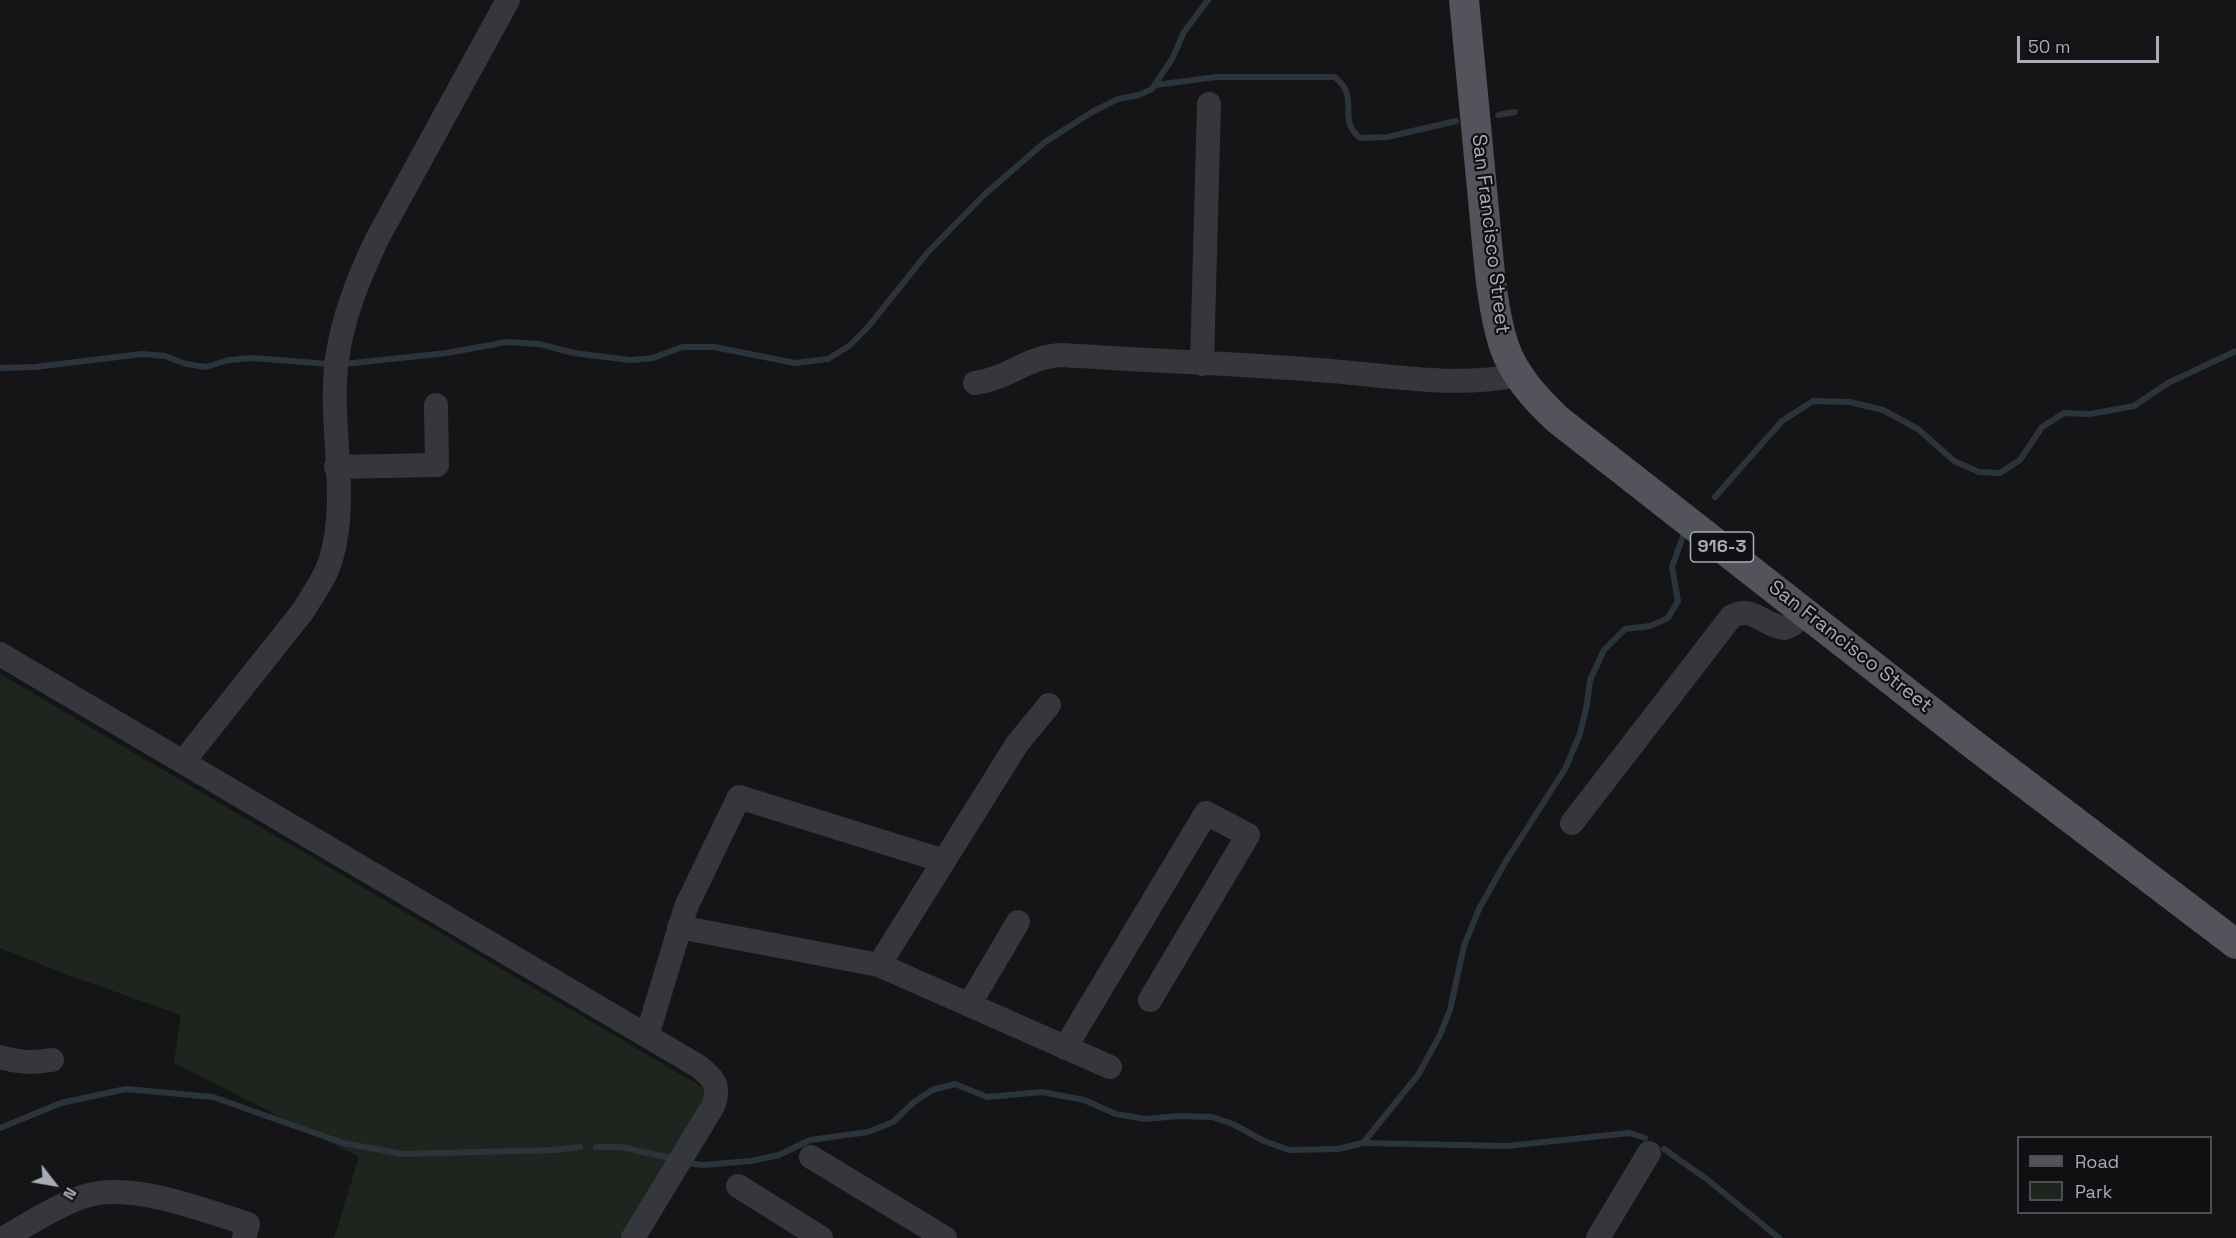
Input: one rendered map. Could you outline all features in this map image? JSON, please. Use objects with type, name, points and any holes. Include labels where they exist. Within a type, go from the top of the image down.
[{"type":"main road","name":"San Francisco Street","points":[[1464,0],[1490,268],[1504,346],[1518,375],[1533,396],[1557,419],[1974,745],[2236,944]]},
{"type":"street","points":[[183,762],[303,610],[331,561],[337,532],[337,360],[347,310],[360,276],[406,182],[508,0]]},
{"type":"street","points":[[1202,364],[1209,104]]},
{"type":"street","points":[[975,383],[1000,377],[1030,360],[1045,356],[1456,381],[1502,379],[1518,375]]},
{"type":"street","points":[[336,467],[437,465],[436,405]]},
{"type":"street","points":[[1572,823],[1731,617],[1738,613],[1748,612],[1772,625],[1785,628],[1792,625],[1806,612]]},
{"type":"street","points":[[0,654],[698,1066],[711,1076],[716,1085],[717,1096],[713,1106],[633,1238]]},
{"type":"street","points":[[879,965],[1017,744],[1049,705]]},
{"type":"street","points":[[647,1036],[679,927],[695,887],[739,797],[944,861]]},
{"type":"street","points":[[1065,1048],[1206,813],[1248,835],[1150,1000]]},
{"type":"street","points":[[969,1005],[1018,922]]},
{"type":"street","points":[[679,927],[879,965],[1110,1067]]},
{"type":"street","points":[[0,1057],[18,1062],[36,1063],[52,1060]]},
{"type":"street","points":[[1598,1238],[1649,1153]]},
{"type":"street","points":[[811,1157],[945,1238]]},
{"type":"street","points":[[738,1186],[821,1238]]},
{"type":"street","points":[[9,1237],[58,1208],[84,1197],[112,1192],[140,1194],[248,1224],[244,1238]]},
{"type":"green space","points":[[0,674],[709,1091],[620,1238],[334,1238],[359,1157],[174,1063],[181,1015],[0,948]]},
{"type":"waterway","points":[[344,364],[447,353],[507,342],[539,344],[574,353],[630,360],[653,358],[682,347],[714,347],[795,363],[828,359],[849,346],[868,327],[928,252],[985,194],[1045,142],[1092,112],[1118,99],[1139,95],[1152,89],[1172,59],[1184,32],[1208,0]]},
{"type":"waterway","points":[[1155,85],[1216,77],[1335,77],[1345,89],[1350,126],[1360,138],[1387,137],[1456,121]]},
{"type":"waterway","points":[[1498,115],[1515,112]]},
{"type":"waterway","points":[[1715,497],[1782,421],[1813,401],[1850,402],[1883,410],[1918,429],[1954,461],[1979,472],[2000,473],[2020,460],[2042,427],[2064,413],[2090,414],[2134,406],[2168,383],[2236,351]]},
{"type":"waterway","points":[[0,368],[35,367],[142,354],[165,356],[186,364],[206,367],[229,360],[252,358],[329,364]]},
{"type":"waterway","points":[[1363,1143],[1418,1075],[1440,1035],[1450,1010],[1464,946],[1479,909],[1506,861],[1565,769],[1580,734],[1590,680],[1604,650],[1625,629],[1650,626],[1668,618],[1678,601],[1672,567],[1683,536]]},
{"type":"waterway","points":[[688,1163],[703,1165],[751,1161],[779,1155],[810,1140],[868,1132],[893,1122],[914,1102],[932,1090],[955,1084],[987,1097],[1042,1092],[1084,1100],[1116,1114],[1145,1119],[1179,1116],[1212,1117],[1233,1124],[1264,1141],[1289,1150],[1338,1149],[1363,1143],[1507,1146],[1629,1133],[1645,1138]]},
{"type":"waterway","points":[[0,1128],[61,1103],[126,1089],[213,1097],[343,1143],[402,1154],[554,1150],[580,1147]]},
{"type":"waterway","points":[[596,1147],[621,1147],[671,1158]]},
{"type":"waterway","points":[[1664,1149],[1708,1180],[1779,1238]]}]
